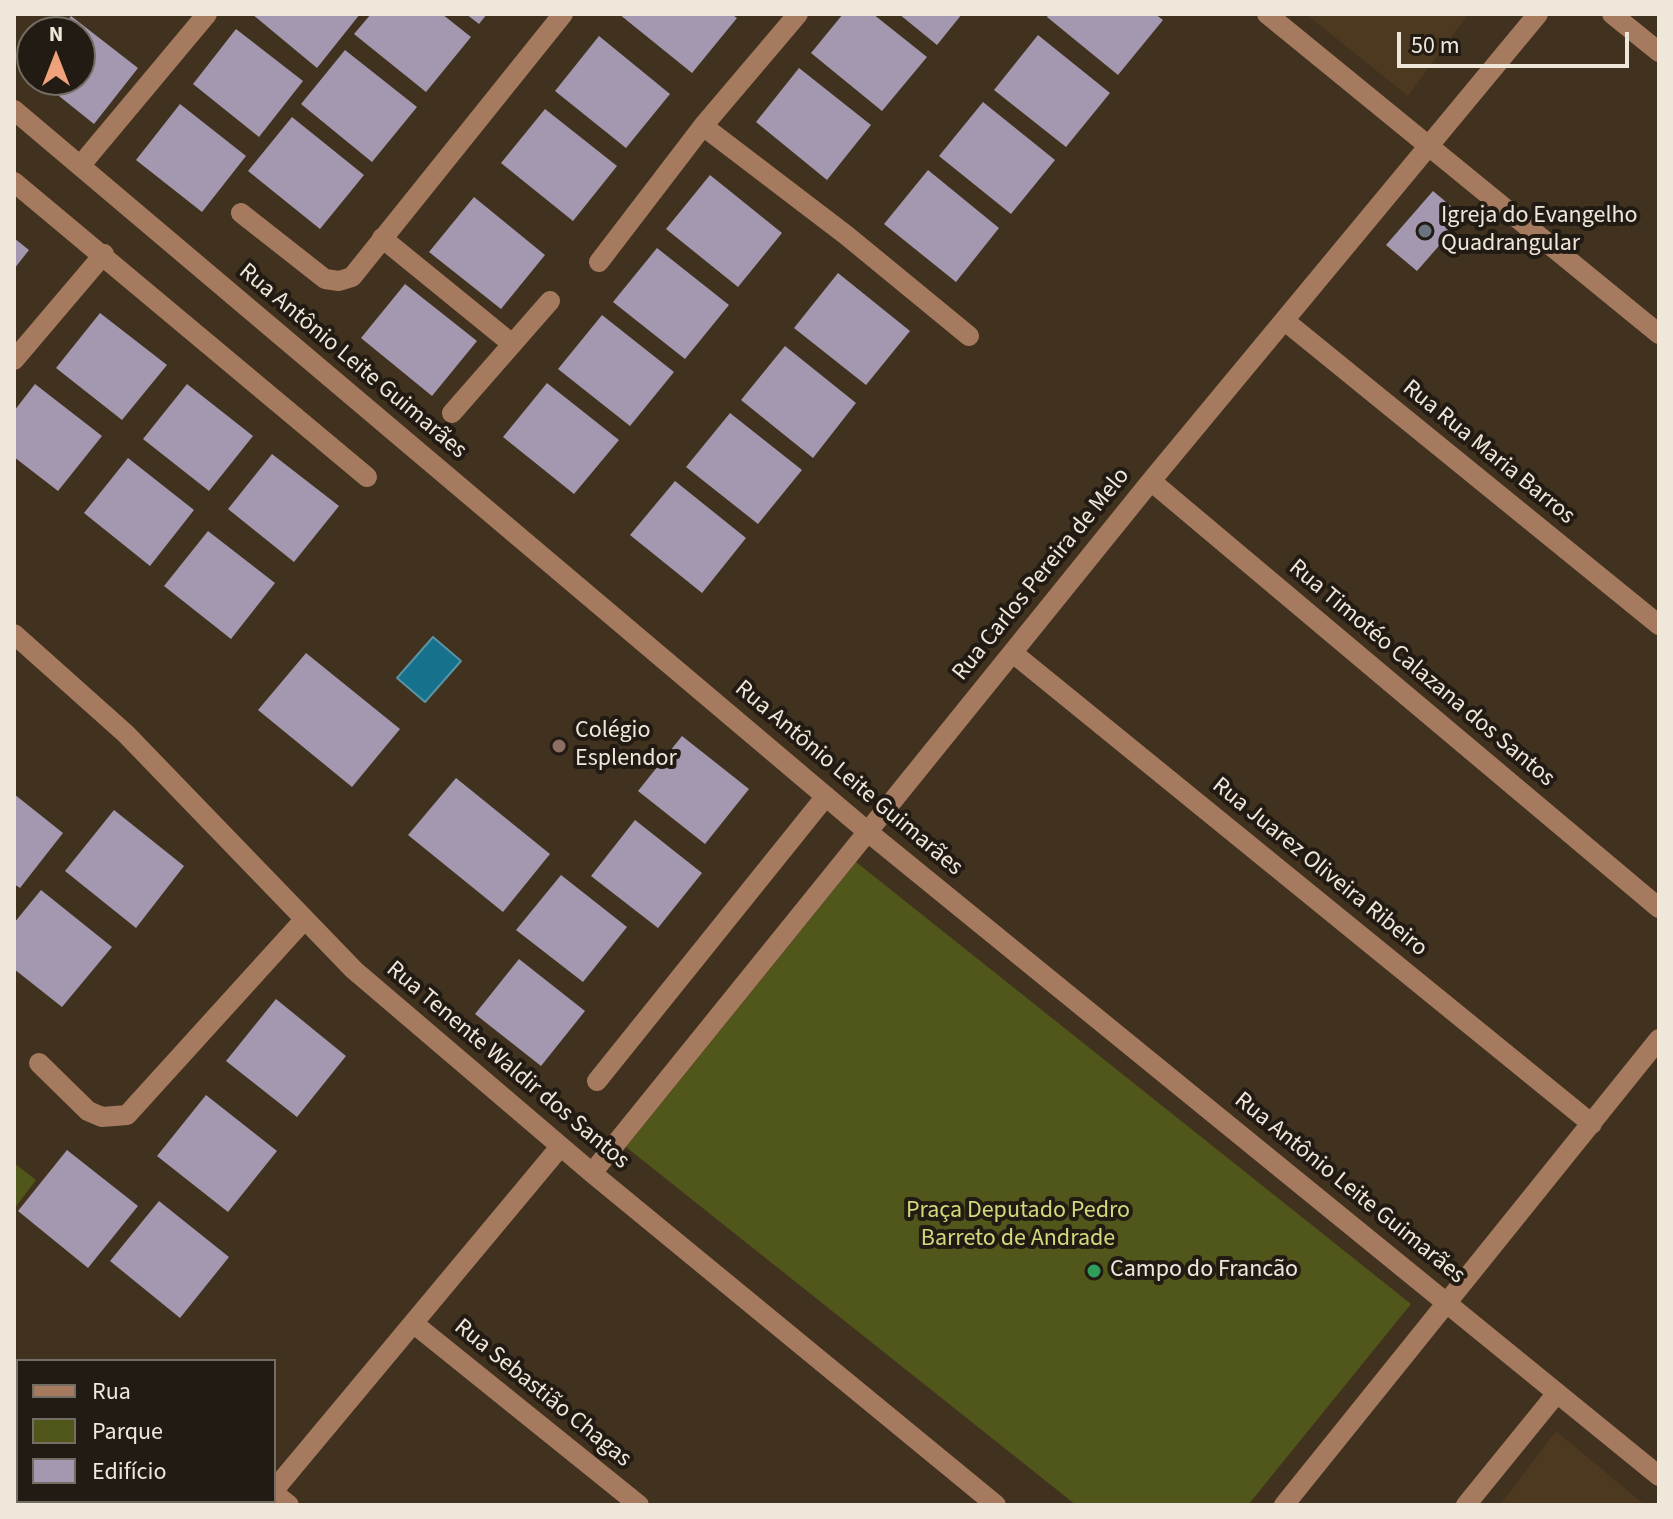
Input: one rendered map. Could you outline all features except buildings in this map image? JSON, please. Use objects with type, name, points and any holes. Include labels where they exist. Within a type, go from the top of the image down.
[{"type":"street","points":[[80,166],[207,14]]},
{"type":"street","points":[[241,213],[325,279],[339,281],[352,277],[563,14]]},
{"type":"street","points":[[599,262],[703,126],[798,14]]},
{"type":"street","points":[[1267,14],[1659,334]]},
{"type":"street","name":"Rua Carlos Pereira de Melo","points":[[592,1173],[1151,481],[1538,14]]},
{"type":"street","points":[[1612,14],[1659,52]]},
{"type":"street","name":"Rua Antônio Leite Guimarães","points":[[14,110],[868,832],[1557,1393],[1656,1468]]},
{"type":"street","points":[[703,126],[846,235],[969,336]]},
{"type":"street","points":[[14,182],[104,254],[367,477]]},
{"type":"street","points":[[382,238],[511,343]]},
{"type":"street","points":[[14,360],[104,254]]},
{"type":"street","points":[[452,413],[550,301]]},
{"type":"street","name":"Rua Rua Maria Barros","points":[[1285,321],[1659,625]]},
{"type":"street","name":"Rua Timotéo Calazana dos Santos","points":[[1151,481],[1659,908]]},
{"type":"street","name":"Rua Tenente Waldir dos Santos","points":[[14,634],[126,734],[354,970],[560,1147],[996,1505]]},
{"type":"street","name":"Rua Juarez Oliveira Ribeiro","points":[[1013,653],[1592,1124]]},
{"type":"street","points":[[597,1081],[826,796]]},
{"type":"street","points":[[39,1063],[88,1111],[102,1117],[127,1115],[304,920]]},
{"type":"street","points":[[1284,1505],[1449,1304],[1659,1039]]},
{"type":"street","points":[[276,1489],[560,1147]]},
{"type":"street","name":"Rua Sebastião Chagas","points":[[413,1323],[639,1505]]},
{"type":"street","points":[[1466,1505],[1557,1393]]},
{"type":"shaded area","points":[[1306,14],[1468,14],[1408,96]]},
{"type":"shaded area","points":[[1556,1431],[1645,1505],[1500,1505]]},
{"type":"green space","name":"Praça Deputado Pedro Barreto de Andrade","points":[[856,862],[1411,1304],[1248,1505],[1076,1505],[626,1147]]},
{"type":"green space","points":[[14,1163],[36,1180],[14,1209]]},
{"type":"water","points":[[433,637],[461,661],[425,702],[397,678]]},
{"type":"place","name":"Igreja do Evangelho Quadrangular","points":[[1425,231]]},
{"type":"place","name":"Colégio Esplendor","points":[[559,746]]},
{"type":"place","name":"Campo do Francão","points":[[1094,1271]]}]
